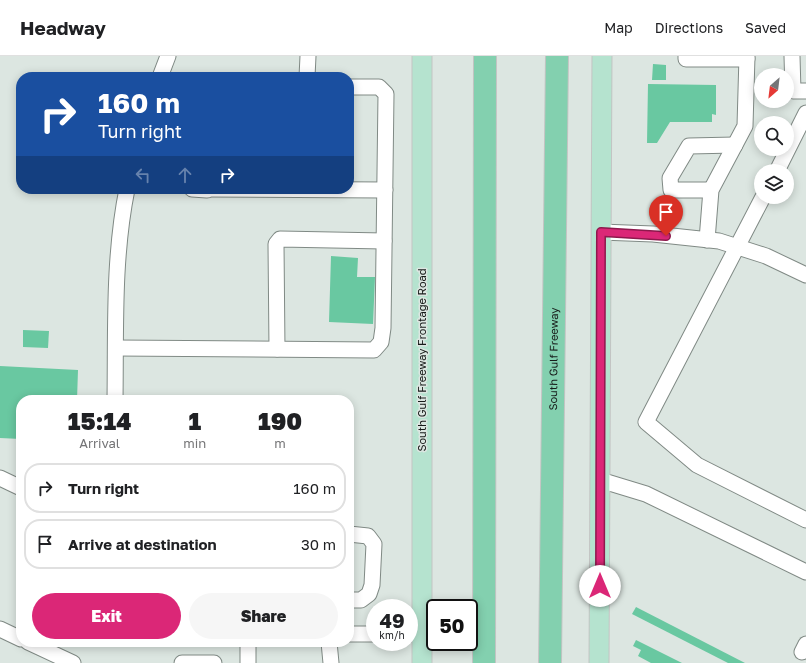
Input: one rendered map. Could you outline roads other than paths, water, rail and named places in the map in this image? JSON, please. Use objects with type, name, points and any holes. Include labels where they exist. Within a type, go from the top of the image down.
[{"type":"highway","points":[[484,663],[485,56]]},
{"type":"highway","name":"South Gulf Freeway","points":[[550,663],[558,56]]},
{"type":"main road","name":"South Gulf Freeway Frontage Road","points":[[415,599],[422,56]]},
{"type":"main road","points":[[599,663],[602,56]]},
{"type":"main road","name":"South Gulf Freeway Frontage Road","points":[[418,646],[422,663]]},
{"type":"lane","points":[[162,72],[168,56]]},
{"type":"lane","points":[[307,72],[308,56]]},
{"type":"lane","points":[[686,56],[686,59],[747,58],[745,126],[710,190],[707,240]]},
{"type":"lane","points":[[792,56],[793,91],[806,91]]},
{"type":"lane","points":[[116,348],[374,350],[381,342],[383,328],[386,94],[379,87],[354,87]]},
{"type":"lane","points":[[780,164],[806,113]]},
{"type":"lane","points":[[710,190],[671,190],[670,178],[689,146],[735,145]]},
{"type":"lane","points":[[354,190],[385,190]]},
{"type":"lane","points":[[115,395],[119,245],[126,194]]},
{"type":"lane","points":[[759,204],[646,422],[697,465],[806,520]]},
{"type":"lane","points":[[601,232],[653,234],[719,241],[766,256],[806,276]]},
{"type":"lane","points":[[277,349],[276,244],[280,240],[384,241]]},
{"type":"lane","points":[[0,478],[16,486]]},
{"type":"lane","points":[[600,480],[646,494],[806,572]]},
{"type":"lane","points":[[354,535],[368,536],[374,544],[372,585],[369,594],[361,600],[354,600]]},
{"type":"lane","points":[[0,629],[16,636]]},
{"type":"lane","points":[[354,634],[366,634]]},
{"type":"lane","points":[[39,647],[73,663]]},
{"type":"lane","points":[[248,647],[248,663]]},
{"type":"lane","points":[[330,647],[331,663]]},
{"type":"lane","points":[[182,663],[214,663]]}]
